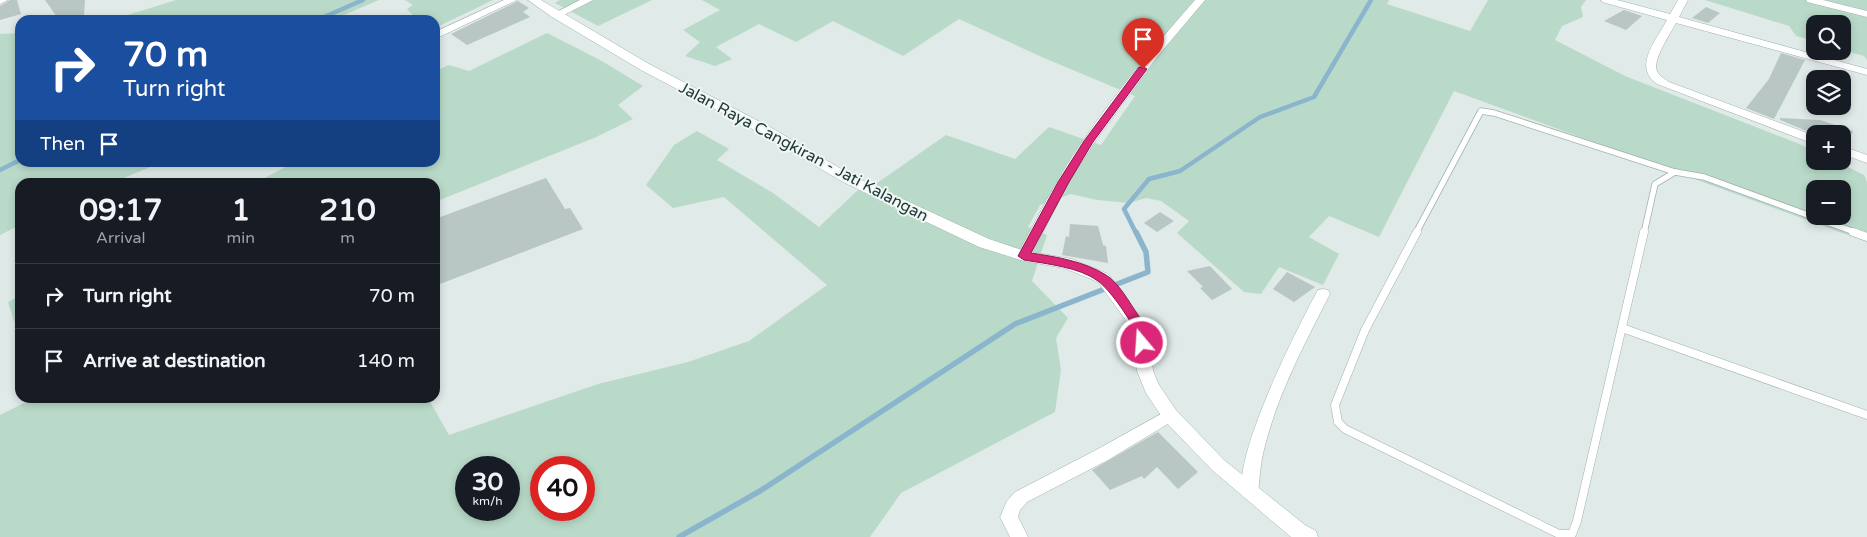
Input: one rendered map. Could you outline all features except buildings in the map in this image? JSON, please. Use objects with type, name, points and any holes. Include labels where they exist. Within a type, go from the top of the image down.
[{"type":"street","points":[[440,34],[512,0]]},
{"type":"street","name":"Jalan Raya Cangkiran - Jati Kalangan","points":[[534,0],[645,67],[765,130],[848,179],[976,240],[1024,256],[1067,263],[1103,278],[1141,329],[1145,371],[1152,388],[1170,415],[1218,465],[1299,535]]},
{"type":"street","points":[[556,15],[588,0]]},
{"type":"street","points":[[1024,256],[1088,141],[1153,55],[1200,0]]},
{"type":"street","points":[[1606,0],[1867,72]]},
{"type":"street","points":[[1683,0],[1652,58],[1650,68],[1652,74],[1657,79],[1677,89],[1806,137]]},
{"type":"street","points":[[1811,0],[1867,14]]},
{"type":"street","points":[[1851,153],[1867,159]]},
{"type":"street","points":[[1250,492],[1255,452],[1268,410],[1283,372],[1323,294]]},
{"type":"street","points":[[1019,537],[1009,517],[1013,506],[1021,498],[1102,455],[1170,415]]},
{"type":"lane","points":[[1674,172],[1655,184],[1577,521],[1572,534],[1559,534],[1344,429],[1338,422],[1335,415],[1335,405],[1366,330],[1481,111],[1494,113],[1674,172],[1704,177],[1867,237]]},
{"type":"lane","points":[[1622,328],[1867,415]]},
{"type":"green space","points":[[176,0],[379,0],[344,15],[128,15]]},
{"type":"green space","points":[[405,0],[493,0],[440,26],[440,15],[412,15],[407,9],[413,5]]},
{"type":"green space","points":[[560,0],[652,0],[598,26],[555,3]]},
{"type":"green space","points":[[702,0],[1389,0],[1387,4],[1470,31],[1488,0],[1586,0],[1581,7],[1583,17],[1562,26],[1555,40],[1625,76],[1806,147],[1806,170],[1851,168],[1864,175],[1867,182],[1867,242],[1821,225],[1851,225],[1851,180],[1806,180],[1806,220],[1454,91],[1379,237],[1329,216],[1309,237],[1339,254],[1323,285],[1279,267],[1261,294],[1244,292],[1177,233],[1189,221],[1161,201],[1146,198],[1129,203],[1097,200],[1071,194],[1040,205],[1028,227],[1047,235],[1032,281],[1068,318],[1056,338],[1061,370],[1055,412],[901,493],[870,537],[0,537],[0,415],[24,403],[431,403],[449,435],[598,384],[688,362],[749,341],[827,285],[724,197],[673,208],[646,185],[674,145],[697,131],[729,149],[717,160],[773,193],[819,227],[859,189],[866,193],[877,183],[946,135],[1015,159],[1049,127],[1101,145],[1135,96],[1044,58],[959,19],[903,56],[833,21],[796,42],[759,24],[716,47],[732,59],[715,66],[685,56],[700,42],[683,30],[720,10]]},
{"type":"green space","points":[[1705,0],[1867,0],[1867,60],[1864,56],[1851,52],[1851,15],[1806,15],[1806,39],[1796,36],[1789,26]]},
{"type":"green space","points":[[15,33],[15,167],[150,167],[124,178],[15,178],[15,228],[0,235],[0,34]]},
{"type":"green space","points":[[547,33],[600,60],[643,86],[618,105],[633,119],[594,138],[440,200],[440,178],[265,178],[285,167],[440,167],[440,69],[449,65],[469,71]]},
{"type":"green space","points":[[15,298],[15,324],[8,302]]},
{"type":"waterway","points":[[328,15],[363,0]]},
{"type":"waterway","points":[[1136,233],[1124,209],[1149,179],[1180,171],[1260,117],[1314,97],[1371,0]]},
{"type":"waterway","points":[[0,170],[15,162]]},
{"type":"waterway","points":[[679,537],[760,491],[1015,324],[1148,272],[1146,252],[1136,232]]},
{"type":"route","points":[[1142,343],[1141,329],[1103,278],[1067,263],[1024,256],[1088,141],[1143,69]]}]
